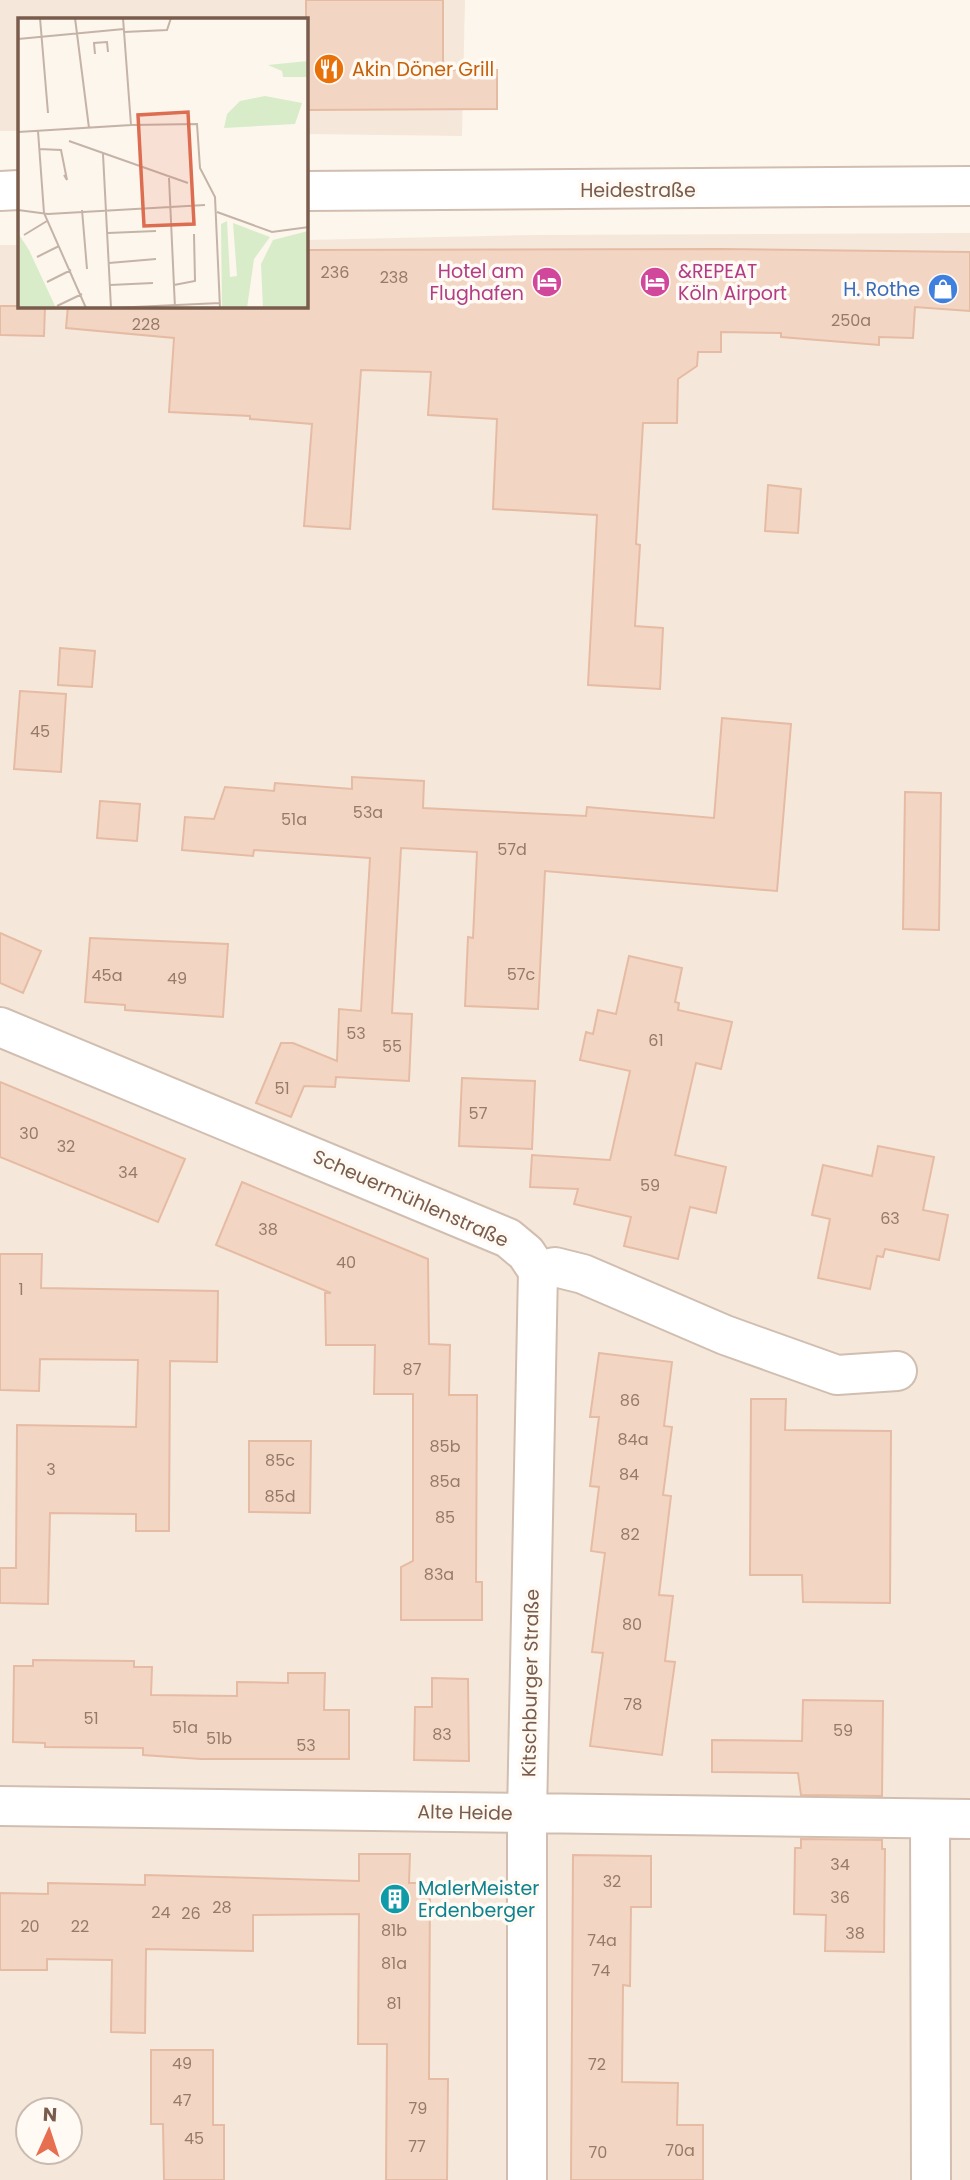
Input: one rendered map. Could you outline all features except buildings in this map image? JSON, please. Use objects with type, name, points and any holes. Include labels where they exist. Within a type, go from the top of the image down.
[{"type":"street","name":"Heidestraße","points":[[308,191],[970,186]]},
{"type":"street","points":[[0,191],[18,190]]},
{"type":"street","name":"Scheuermühlenstraße","points":[[0,1027],[508,1238],[526,1253],[538,1271]]},
{"type":"street","points":[[538,1271],[555,1267],[583,1274],[725,1335],[837,1375],[897,1371]]},
{"type":"street","name":"Kitschburger Straße","points":[[527,2180],[527,1814],[538,1271]]},
{"type":"street","name":"Alte Heide","points":[[0,1806],[970,1819]]},
{"type":"street","points":[[930,1819],[930,2180]]},
{"type":"shaded area","points":[[0,0],[465,0],[462,136],[308,134],[308,18],[18,18],[18,131],[0,131]]},
{"type":"shaded area","points":[[970,233],[970,2180],[0,2180],[0,245],[18,245],[18,308],[308,308],[308,240],[533,235]]},
{"type":"place","name":"Akin Döner Grill","points":[[329,69]]},
{"type":"place","name":"Hotel am Flughafen","points":[[547,282]]},
{"type":"place","name":"&REPEAT Köln Airport","points":[[655,282]]},
{"type":"place","name":"H. Rothe","points":[[943,289]]},
{"type":"place","name":"MalerMeister Erdenberger","points":[[395,1899]]}]
